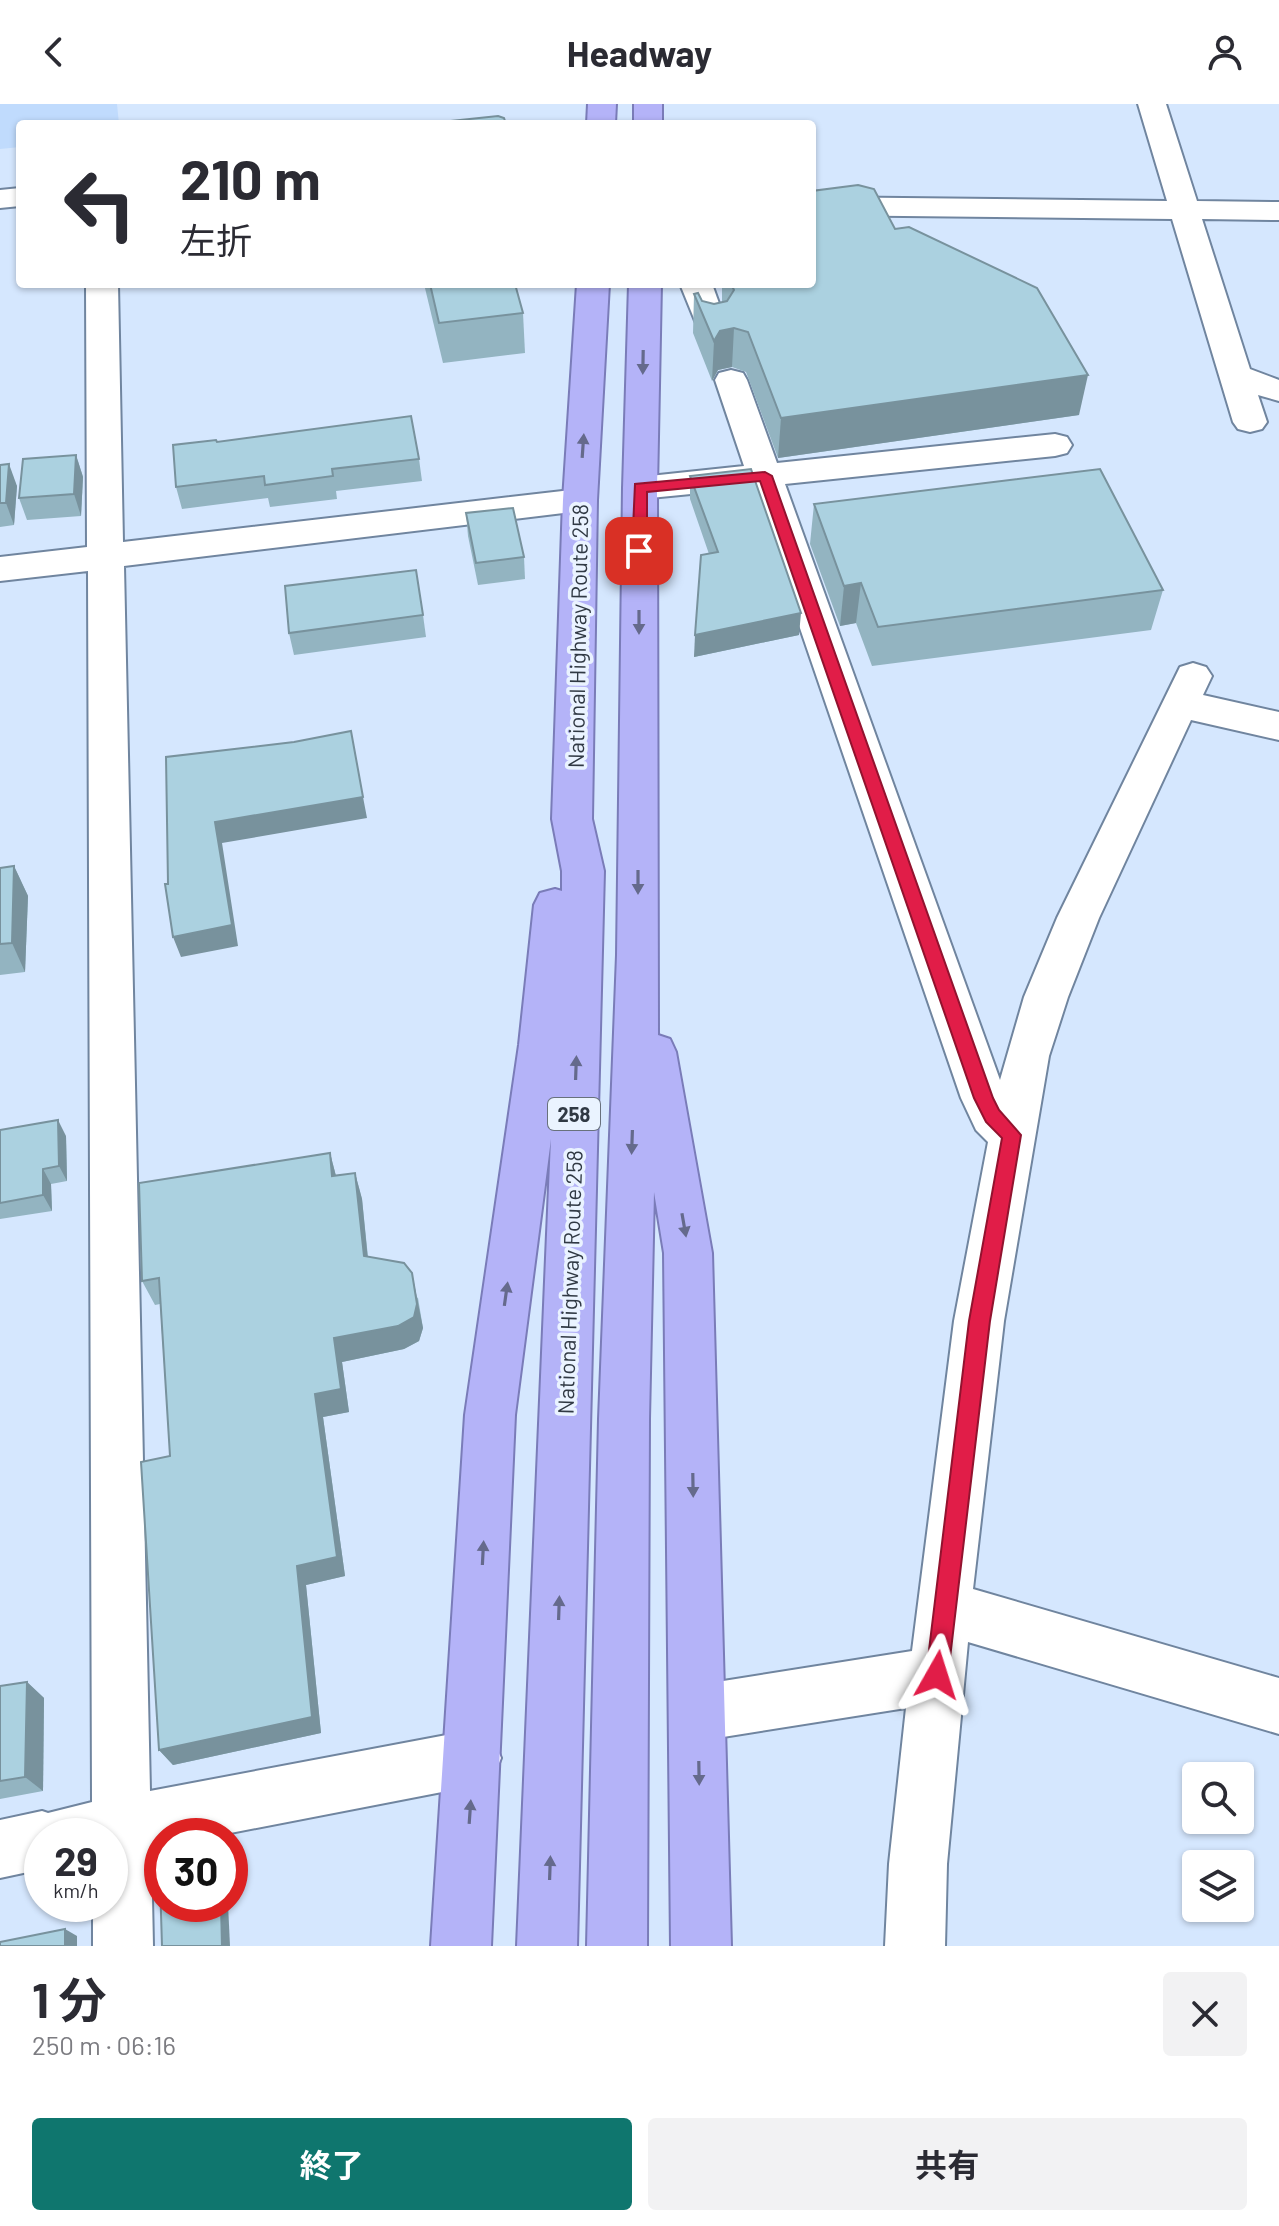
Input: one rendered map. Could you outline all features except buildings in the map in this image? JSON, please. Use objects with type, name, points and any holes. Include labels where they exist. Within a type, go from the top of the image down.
[{"type":"highway","name":"National Highway Route 258","points":[[547,1946],[583,871],[572,819],[580,500],[593,288]]},
{"type":"highway","name":"258","points":[[617,1946],[624,1419],[638,955],[640,488],[645,288]]},
{"type":"highway","name":"258","points":[[461,1946],[490,1415],[541,1045],[558,870],[572,819]]},
{"type":"highway","name":"258","points":[[638,955],[688,1253],[701,1946]]},
{"type":"street","points":[[1152,104],[1250,422]]},
{"type":"street","points":[[816,206],[1279,211]]},
{"type":"street","points":[[102,288],[121,1818]]},
{"type":"street","points":[[697,288],[713,331]]},
{"type":"street","points":[[1236,375],[1279,391]]},
{"type":"street","points":[[731,380],[984,1098],[992,1116],[1012,1135]]},
{"type":"street","points":[[640,488],[1055,445]]},
{"type":"street","points":[[0,569],[580,500]]},
{"type":"street","points":[[915,1946],[918,1864],[937,1675],[979,1321],[1027,1056],[1046,997],[1078,918],[1187,690],[1279,726]]},
{"type":"street","points":[[944,1608],[1279,1706]]},
{"type":"street","points":[[698,1713],[937,1675]]},
{"type":"street","points":[[128,1824],[473,1758]]},
{"type":"street","points":[[0,1849],[24,1844]]},
{"type":"street","points":[[123,1922],[123,1946]]},
{"type":"shaded area","points":[[0,104],[117,104],[119,120],[16,120],[16,147],[0,149]]},
{"type":"route","points":[[639,551],[640,488],[765,476],[984,1098],[992,1116],[1012,1135],[979,1321],[937,1675]]}]
